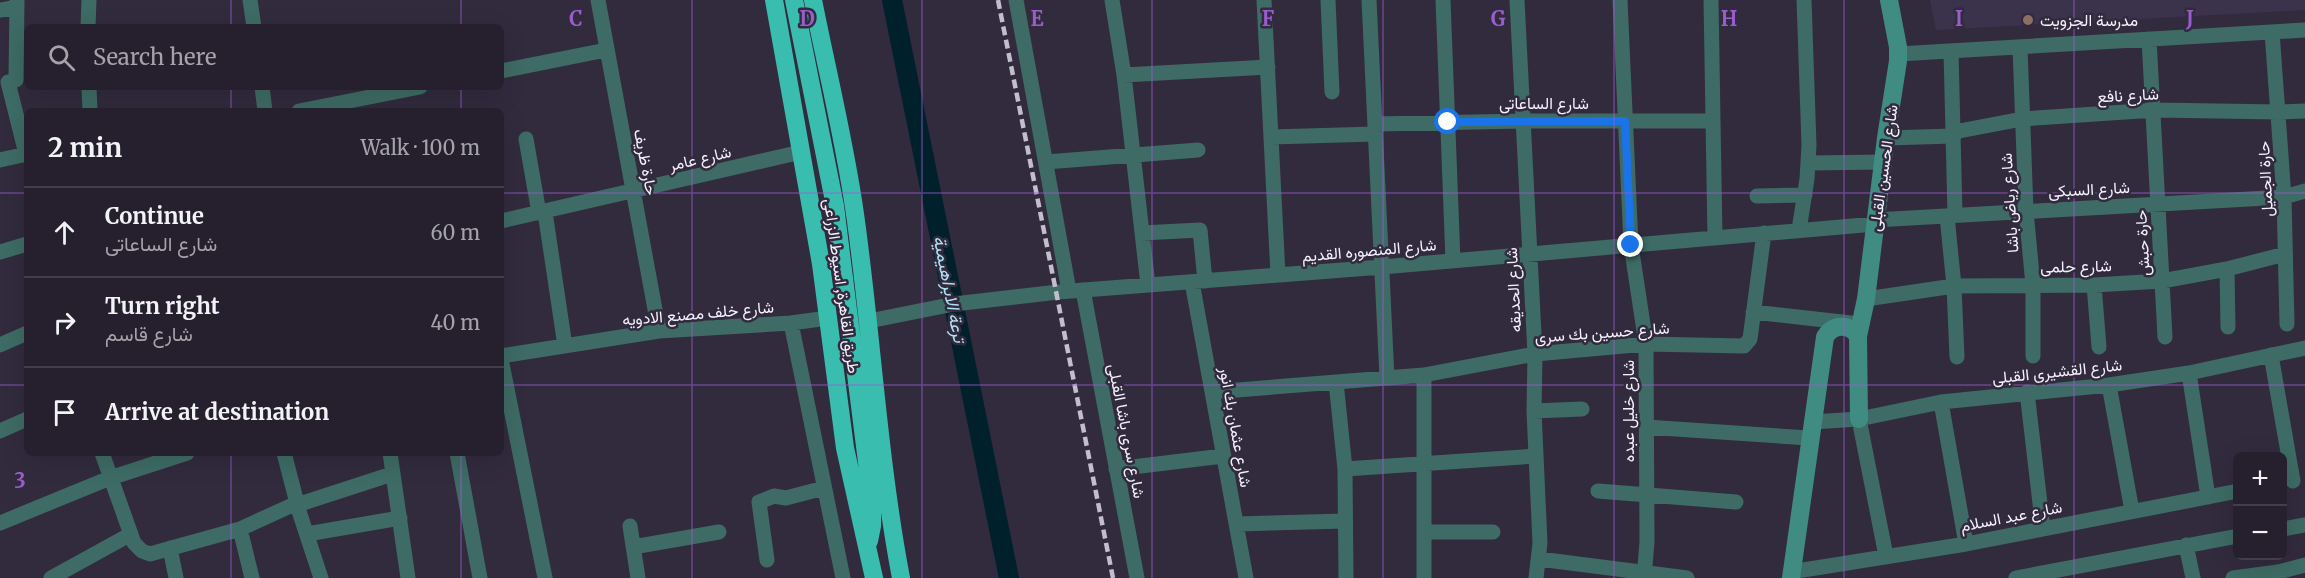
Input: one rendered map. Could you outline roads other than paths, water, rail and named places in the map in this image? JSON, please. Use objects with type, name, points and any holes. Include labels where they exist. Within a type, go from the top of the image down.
[{"type":"highway","name":"طريق القاهرة, اسيوط الزراعى","points":[[774,0],[812,210],[845,448],[874,578]]},
{"type":"highway","points":[[794,0],[828,165],[873,514],[867,548]]},
{"type":"highway","name":"طريق القاهرة, اسيوط الزراعى","points":[[813,0],[855,212],[878,428],[892,534],[901,578]]},
{"type":"main road","name":"شارع الحسين القبلى","points":[[1859,419],[1859,330],[1866,299],[1898,54],[1889,0]]},
{"type":"main road","points":[[1791,575],[1825,337],[1839,326],[1859,330]]},
{"type":"street","points":[[88,24],[89,0]]},
{"type":"street","points":[[250,0],[254,24]]},
{"type":"street","name":"حارة ظريف","points":[[598,0],[659,331]]},
{"type":"street","name":"شارع سرى باشا القبلى","points":[[1016,0],[1046,162],[1116,469],[1137,578]]},
{"type":"street","points":[[1112,0],[1124,75],[1148,285]]},
{"type":"street","points":[[1264,0],[1278,275]]},
{"type":"street","points":[[1328,0],[1332,92]]},
{"type":"street","points":[[1369,0],[1387,378]]},
{"type":"street","points":[[1443,0],[1453,261]]},
{"type":"street","name":"شارع الحديقه","points":[[1517,0],[1535,354],[1534,411],[1539,559],[1536,578]]},
{"type":"street","name":"شارع خليل عبده","points":[[1620,0],[1631,245],[1646,344],[1644,575]]},
{"type":"street","points":[[1710,0],[1715,238]]},
{"type":"street","points":[[1799,230],[1809,163],[1804,0]]},
{"type":"street","points":[[0,10],[17,4],[13,81],[24,138]]},
{"type":"street","points":[[1898,54],[2305,30]]},
{"type":"street","name":"حارة الجميل","points":[[2272,32],[2284,197],[2287,324]]},
{"type":"street","name":"حارة حبش","points":[[2150,39],[2165,337]]},
{"type":"street","name":"شارع رياض باشا","points":[[2020,47],[2026,211],[2033,285],[2033,356]]},
{"type":"street","points":[[504,70],[606,50]]},
{"type":"street","points":[[1951,51],[1954,134],[1951,215],[1958,357]]},
{"type":"street","points":[[1124,75],[1268,68]]},
{"type":"street","points":[[89,90],[90,108]]},
{"type":"street","points":[[262,90],[265,108]]},
{"type":"street","points":[[314,108],[405,90]]},
{"type":"street","name":"شارع نافع","points":[[1886,138],[1954,134],[2022,119],[2154,111],[2305,111]]},
{"type":"street","name":"شارع الساعاتى","points":[[1271,138],[1448,122],[1713,121]]},
{"type":"street","points":[[526,139],[542,213],[565,346]]},
{"type":"street","points":[[1046,162],[1198,150]]},
{"type":"street","name":"شارع عامر","points":[[504,220],[801,152]]},
{"type":"street","points":[[0,160],[24,155]]},
{"type":"street","points":[[1809,163],[1883,162]]},
{"type":"street","name":"شارع السبكى","points":[[1875,222],[1951,215],[2284,197],[2305,191]]},
{"type":"street","points":[[1757,196],[1805,195]]},
{"type":"street","name":"شارع المنصوره القديم","points":[[868,321],[954,304],[1076,290],[1453,261],[1875,222]]},
{"type":"street","name":"شارع عثمان بك انور","points":[[1142,233],[1200,230],[1198,281],[1212,392],[1246,578]]},
{"type":"street","points":[[1764,233],[1753,312],[1859,330]]},
{"type":"street","points":[[0,252],[24,245]]},
{"type":"street","name":"شارع حلمى","points":[[1866,299],[1954,286],[2094,285],[2162,281],[2228,269],[2285,254]]},
{"type":"street","points":[[2228,269],[2228,327]]},
{"type":"street","points":[[2094,285],[2099,347]]},
{"type":"street","name":"شارع حسين بك سرى","points":[[1212,392],[1424,375],[1535,354],[1646,344],[1744,346],[1749,339],[1753,312]]},
{"type":"street","name":"شارع خلف مصنع الادويه","points":[[504,357],[659,331],[791,323],[828,318]]},
{"type":"street","points":[[791,323],[843,578]]},
{"type":"street","points":[[0,345],[24,334]]},
{"type":"street","name":"شارع القشيرى القبلى","points":[[1646,428],[1810,430],[1941,402],[2027,392],[2109,386],[2189,373],[2305,348]]},
{"type":"street","points":[[2271,355],[2294,480]]},
{"type":"street","points":[[504,373],[545,578]]},
{"type":"street","points":[[2189,373],[2208,497]]},
{"type":"street","points":[[1424,375],[1424,578]]},
{"type":"street","points":[[1336,382],[1345,469],[1346,578]]},
{"type":"street","points":[[2109,386],[2132,511]]},
{"type":"street","points":[[2027,392],[2043,529]]},
{"type":"street","points":[[1941,402],[1966,544]]},
{"type":"street","points":[[1534,411],[1582,409]]},
{"type":"street","points":[[1859,419],[1886,556]]},
{"type":"street","points":[[0,431],[24,420]]},
{"type":"street","points":[[103,456],[134,543],[142,551],[150,554],[240,529],[297,504],[392,474]]},
{"type":"street","points":[[0,524],[110,478],[178,456]]},
{"type":"street","points":[[285,456],[297,504],[321,578]]},
{"type":"street","points":[[390,456],[408,578]]},
{"type":"street","points":[[458,456],[480,578]]},
{"type":"street","points":[[1116,469],[1223,456]]},
{"type":"street","points":[[1345,469],[1536,456]]},
{"type":"street","points":[[767,560],[759,502],[774,496],[786,498],[824,488]]},
{"type":"street","points":[[1598,490],[1736,502]]},
{"type":"street","name":"شارع عبد السلام","points":[[1791,575],[1886,556],[1966,544],[2233,492]]},
{"type":"street","points":[[308,534],[400,518]]},
{"type":"street","points":[[1236,524],[1345,521]]},
{"type":"street","points":[[2287,528],[2305,525]]},
{"type":"street","points":[[630,526],[638,578]]},
{"type":"street","points":[[240,529],[252,578]]},
{"type":"street","points":[[633,547],[719,532]]},
{"type":"street","points":[[1424,532],[1493,532]]},
{"type":"street","points":[[51,578],[131,534]]},
{"type":"street","points":[[2016,578],[2066,574],[2186,545],[2233,538]]},
{"type":"street","points":[[2186,545],[2193,578]]},
{"type":"street","points":[[170,548],[176,578]]},
{"type":"street","points":[[1539,559],[1644,575],[1687,578]]},
{"type":"street","points":[[2233,578],[2279,575],[2305,565]]},
{"type":"waterway","name":"ترعة الابراهيمية","points":[[892,0],[1009,578]]},
{"type":"railway","points":[[998,0],[1113,578]]},
{"type":"place","name":"مدرسة الجزويت","points":[[2028,20]]}]
